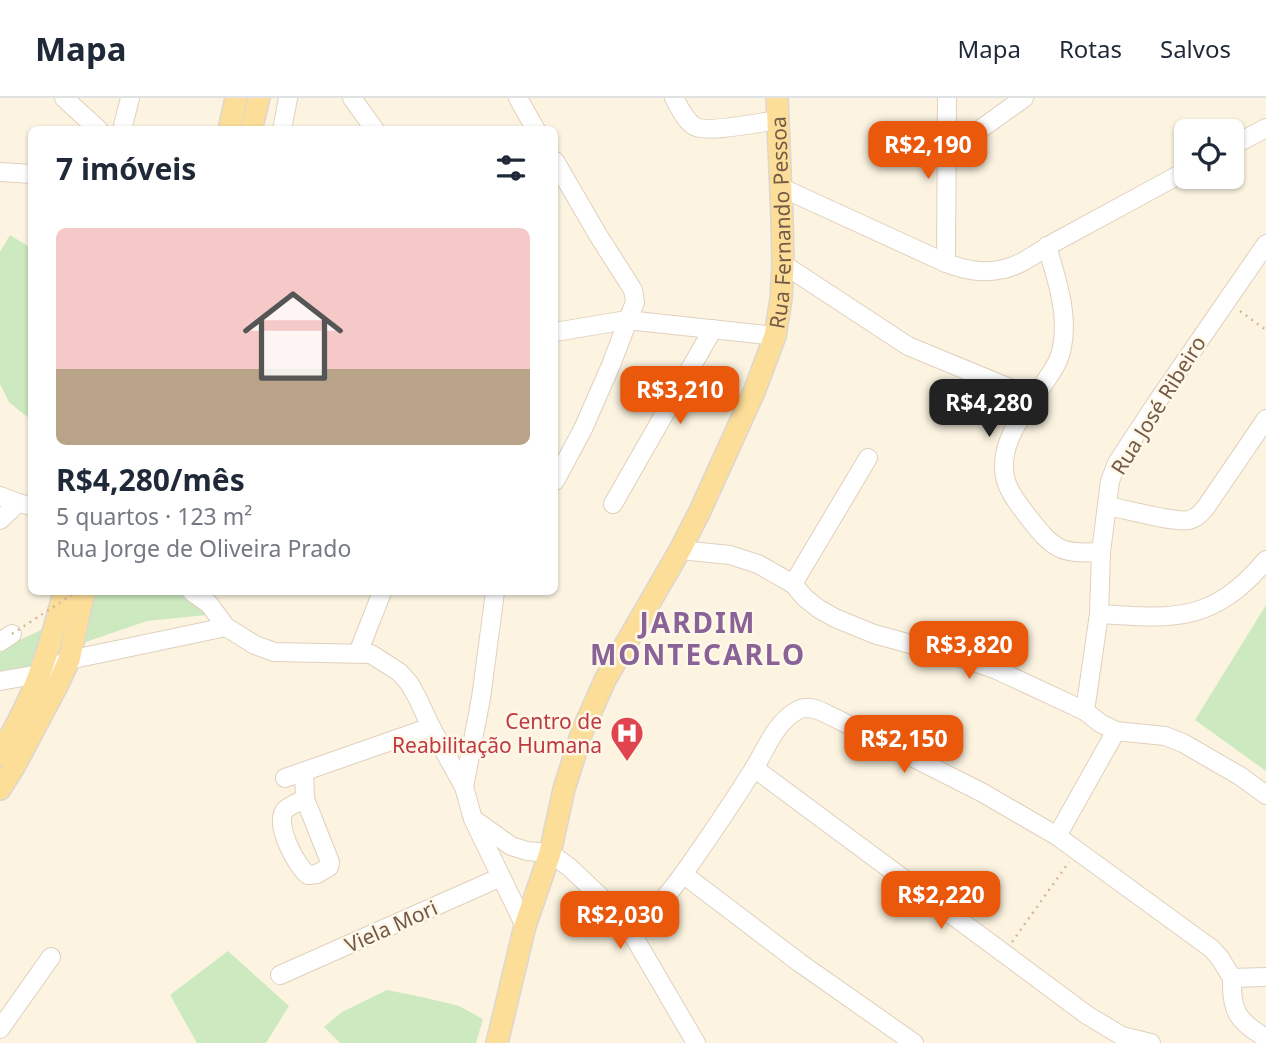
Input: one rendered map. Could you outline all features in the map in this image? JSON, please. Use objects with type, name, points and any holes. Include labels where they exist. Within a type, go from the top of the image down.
[{"type":"main road","points":[[230,126],[236,98]]},
{"type":"main road","points":[[252,126],[259,98]]},
{"type":"main road","name":"Rua Fernando Pessoa","points":[[497,1043],[524,926],[550,853],[564,789],[582,732],[605,680],[700,511],[754,392],[775,336],[783,264],[777,98]]},
{"type":"main road","points":[[0,755],[40,674],[63,595]]},
{"type":"main road","points":[[0,789],[69,660],[83,595]]},
{"type":"street","points":[[64,98],[95,126]]},
{"type":"street","points":[[123,126],[130,98]]},
{"type":"street","points":[[283,126],[288,98]]},
{"type":"street","points":[[352,98],[372,126]]},
{"type":"street","points":[[518,98],[534,126]]},
{"type":"street","points":[[674,98],[694,126],[707,130],[778,120]]},
{"type":"street","points":[[946,263],[947,98]]},
{"type":"street","points":[[947,153],[1024,98]]},
{"type":"street","points":[[1244,140],[1266,128]]},
{"type":"street","points":[[558,166],[633,290],[635,302],[583,429],[558,475]]},
{"type":"street","points":[[0,172],[28,174]]},
{"type":"street","points":[[780,187],[946,263],[969,271],[985,272],[1023,262],[1047,246],[1174,177]]},
{"type":"street","name":"Rua José Ribeiro","points":[[1085,711],[1099,614],[1101,552],[1110,481],[1117,463],[1266,244]]},
{"type":"street","points":[[1047,246],[1062,298],[1063,343],[1055,368],[1017,424],[1008,443],[1003,463],[1005,478],[1012,494],[1055,547],[1066,552],[1101,552]]},
{"type":"street","points":[[783,264],[908,346],[1034,398]]},
{"type":"street","points":[[558,332],[627,320],[775,336]]},
{"type":"street","points":[[613,503],[713,329]]},
{"type":"street","points":[[1107,506],[1173,519],[1192,520],[1206,507],[1266,419]]},
{"type":"street","points":[[793,584],[868,458]]},
{"type":"street","points":[[0,496],[27,508]]},
{"type":"street","points":[[0,520],[27,508]]},
{"type":"street","points":[[680,550],[730,555],[758,564],[793,584],[819,609],[835,618],[874,634],[997,670],[1085,711],[1116,731],[1165,736],[1183,743],[1240,776],[1266,795]]},
{"type":"street","points":[[1099,614],[1165,617],[1186,615],[1213,606],[1238,589],[1266,560]]},
{"type":"street","points":[[196,595],[209,604],[226,627],[255,645],[274,652],[371,654],[399,672],[417,697],[464,787],[473,818],[524,926]]},
{"type":"street","points":[[358,653],[381,595]]},
{"type":"street","points":[[464,787],[481,698],[495,595]]},
{"type":"street","points":[[0,681],[40,674],[69,660],[226,627]]},
{"type":"street","points":[[634,937],[683,874],[754,768],[775,731],[789,716],[806,707],[834,717],[983,793],[1078,850],[1212,949],[1232,978],[1231,994],[1235,1010],[1243,1021],[1266,1038]]},
{"type":"street","points":[[285,778],[431,727]]},
{"type":"street","points":[[1057,836],[1116,731]]},
{"type":"street","points":[[754,768],[1106,1027],[1122,1036],[1151,1043]]},
{"type":"street","points":[[304,772],[305,799]]},
{"type":"street","points":[[473,818],[510,846],[550,853],[569,867],[606,902],[634,937],[694,1037],[712,1043]]},
{"type":"street","points":[[683,874],[800,963],[914,1043]]},
{"type":"street","name":"Viela Mori","points":[[280,975],[500,877]]},
{"type":"street","points":[[0,1029],[51,957]]},
{"type":"street","points":[[1232,978],[1266,977]]},
{"type":"path","points":[[1226,300],[1266,330]]},
{"type":"path","points":[[11,636],[72,595]]},
{"type":"path","points":[[1004,953],[1078,850]]},
{"type":"green space","points":[[10,235],[28,246],[28,418],[9,402],[0,384],[0,252]]},
{"type":"green space","points":[[88,595],[182,595],[207,615],[147,621],[77,645]]},
{"type":"green space","points":[[1266,605],[1266,771],[1195,720]]},
{"type":"green space","points":[[47,627],[37,667],[0,675],[0,653]]},
{"type":"green space","points":[[228,951],[289,1006],[266,1043],[197,1043],[170,995]]},
{"type":"green space","points":[[387,990],[459,1006],[483,1019],[476,1043],[340,1043],[324,1027],[342,1012]]},
{"type":"place","name":"Centro de Reabilitação Humana","points":[[627,763]]},
{"type":"district","name":"JARDIM MONTECARLO","points":[[698,638]]}]
